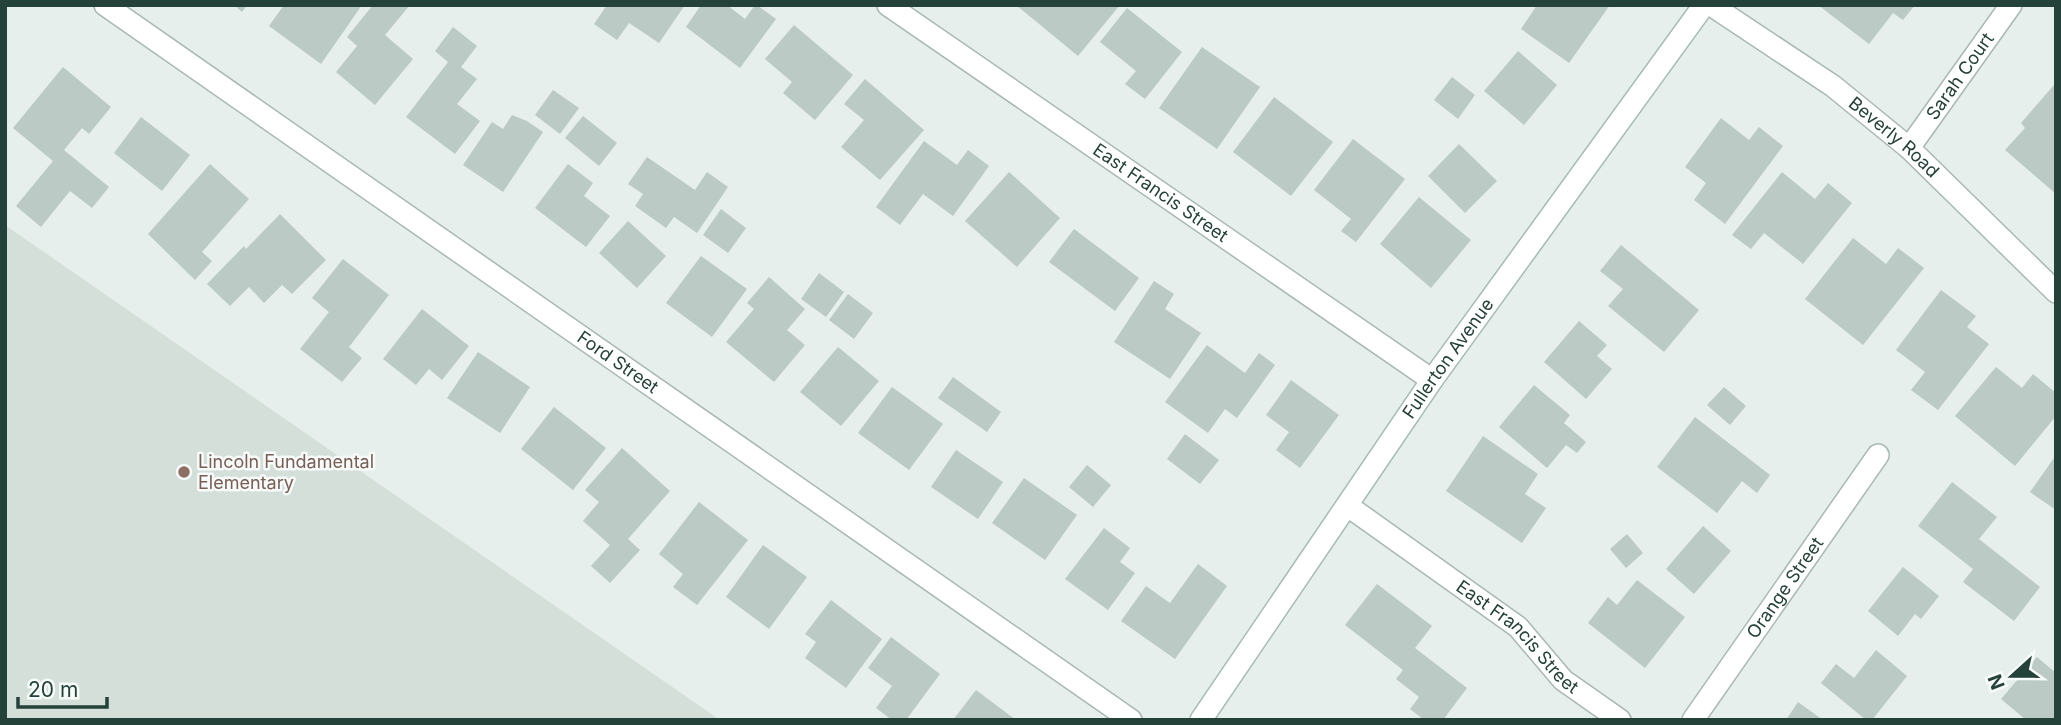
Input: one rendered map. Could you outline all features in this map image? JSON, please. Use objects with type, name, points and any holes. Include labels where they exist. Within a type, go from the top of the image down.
[{"type":"street","name":"Ford Street","points":[[105,5],[1130,720]]},
{"type":"street","name":"East Francis Street","points":[[888,5],[1432,380]]},
{"type":"street","name":"Fullerton Avenue","points":[[1201,720],[1432,380],[1704,5]]},
{"type":"street","name":"Beverly Road","points":[[1711,5],[1833,86],[1909,148],[2056,292]]},
{"type":"street","name":"Sarah Court","points":[[1909,148],[2011,5]]},
{"type":"street","name":"Orange Street","points":[[1693,720],[1878,455]]},
{"type":"street","name":"East Francis Street","points":[[1348,506],[1518,628],[1563,680],[1620,720]]},
{"type":"shaded area","name":"Lincoln Fundamental Elementary","points":[[5,225],[720,720],[5,720]]},
{"type":"building","points":[[234,5],[247,5],[242,12]]},
{"type":"building","points":[[284,5],[362,5],[321,64],[269,26]]},
{"type":"building","points":[[373,5],[410,5],[385,35],[413,59],[375,105],[336,72],[357,46],[347,37]]},
{"type":"building","points":[[607,5],[685,5],[659,43],[629,23],[617,40],[594,24]]},
{"type":"building","points":[[701,5],[727,5],[745,19],[757,5],[776,19],[740,68],[686,27]]},
{"type":"building","points":[[1016,5],[1120,5],[1078,56]]},
{"type":"building","points":[[1537,5],[1610,5],[1569,63],[1521,29]]},
{"type":"building","points":[[1818,5],[1915,5],[1903,20],[1893,13],[1869,44]]},
{"type":"building","points":[[1127,8],[1182,52],[1145,99],[1125,84],[1136,71],[1100,42]]},
{"type":"building","points":[[794,25],[853,75],[815,120],[783,93],[792,82],[765,59]]},
{"type":"building","points":[[453,27],[477,46],[461,67],[477,79],[457,104],[480,121],[455,154],[406,117],[448,62],[435,51]]},
{"type":"building","points":[[1202,47],[1260,87],[1217,149],[1159,108]]},
{"type":"building","points":[[1518,51],[1557,85],[1524,125],[1484,91]]},
{"type":"building","points":[[63,67],[111,107],[89,134],[82,128],[64,150],[109,187],[92,208],[70,191],[41,227],[16,206],[53,161],[13,128]]},
{"type":"building","points":[[1452,77],[1475,95],[1458,119],[1434,100]]},
{"type":"building","points":[[865,79],[924,130],[880,180],[841,147],[864,120],[844,104]]},
{"type":"building","points":[[2054,85],[2056,194],[2005,150],[2025,128],[2021,123]]},
{"type":"building","points":[[553,90],[579,108],[560,134],[535,115]]},
{"type":"building","points":[[1274,97],[1333,142],[1291,196],[1233,152]]},
{"type":"building","points":[[512,115],[543,132],[503,192],[463,165],[492,122],[503,129]]},
{"type":"building","points":[[583,116],[617,143],[599,166],[565,138]]},
{"type":"building","points":[[141,117],[190,155],[162,191],[114,153]]},
{"type":"building","points":[[1721,118],[1749,140],[1759,127],[1783,146],[1725,224],[1694,200],[1706,183],[1685,167]]},
{"type":"building","points":[[1353,139],[1405,179],[1356,242],[1341,231],[1351,219],[1314,190]]},
{"type":"building","points":[[924,141],[957,165],[968,150],[989,166],[953,216],[923,194],[900,225],[876,207]]},
{"type":"building","points":[[1459,144],[1497,181],[1465,213],[1428,176]]},
{"type":"building","points":[[647,157],[695,190],[707,172],[728,187],[697,233],[674,217],[666,228],[635,206],[643,194],[628,184]]},
{"type":"building","points":[[210,164],[249,199],[202,252],[212,261],[195,280],[148,234]]},
{"type":"building","points":[[568,164],[593,183],[584,196],[610,216],[586,247],[535,208]]},
{"type":"building","points":[[1009,172],[1060,218],[1017,267],[965,221]]},
{"type":"building","points":[[1782,172],[1815,199],[1828,183],[1852,203],[1803,264],[1764,233],[1751,249],[1732,235]]},
{"type":"building","points":[[1419,197],[1471,240],[1431,288],[1380,244]]},
{"type":"building","points":[[721,209],[746,228],[728,253],[703,235]]},
{"type":"building","points":[[280,214],[326,260],[292,294],[282,285],[264,303],[249,287],[230,306],[207,284]]},
{"type":"building","points":[[628,221],[666,256],[637,288],[599,253]]},
{"type":"building","points":[[1074,229],[1139,278],[1115,311],[1049,262]]},
{"type":"building","points":[[1853,238],[1886,264],[1898,248],[1924,268],[1863,345],[1805,299]]},
{"type":"building","points":[[1621,245],[1699,310],[1664,352],[1608,306],[1623,289],[1600,271]]},
{"type":"building","points":[[701,256],[747,289],[712,337],[666,303]]},
{"type":"building","points":[[343,259],[389,295],[349,347],[362,358],[342,382],[300,349],[329,312],[312,298]]},
{"type":"building","points":[[819,273],[844,292],[826,317],[801,299]]},
{"type":"building","points":[[769,277],[805,309],[787,330],[805,345],[774,382],[726,342],[754,309],[747,303]]},
{"type":"building","points":[[1154,281],[1174,294],[1165,309],[1201,333],[1170,379],[1114,342]]},
{"type":"building","points":[[1941,290],[1976,316],[1967,327],[1989,344],[1938,410],[1911,390],[1925,372],[1896,350]]},
{"type":"building","points":[[848,294],[873,313],[854,339],[829,320]]},
{"type":"building","points":[[422,309],[469,346],[442,380],[429,369],[416,385],[383,359]]},
{"type":"building","points":[[1579,321],[1607,345],[1597,356],[1612,369],[1586,399],[1544,362]]},
{"type":"building","points":[[1207,345],[1245,373],[1259,353],[1275,365],[1237,418],[1225,409],[1208,433],[1165,402]]},
{"type":"building","points":[[838,347],[879,381],[841,426],[800,392]]},
{"type":"building","points":[[478,352],[530,387],[500,433],[447,398]]},
{"type":"building","points":[[1996,367],[2022,388],[2033,374],[2056,393],[2056,416],[2015,466],[1955,416]]},
{"type":"building","points":[[953,377],[1001,412],[987,432],[938,398]]},
{"type":"building","points":[[1291,380],[1339,415],[1300,468],[1276,450],[1289,432],[1266,415]]},
{"type":"building","points":[[1534,385],[1570,415],[1564,423],[1586,442],[1577,453],[1566,445],[1547,468],[1499,427]]},
{"type":"building","points":[[892,387],[943,424],[909,470],[858,433]]},
{"type":"building","points":[[1724,387],[1746,406],[1730,425],[1707,405]]},
{"type":"building","points":[[554,407],[606,448],[573,490],[521,449]]},
{"type":"building","points":[[1695,417],[1770,475],[1757,493],[1742,481],[1717,513],[1657,467]]},
{"type":"building","points":[[1185,434],[1219,460],[1200,484],[1167,459]]},
{"type":"building","points":[[1483,436],[1538,474],[1525,494],[1546,508],[1522,543],[1446,491]]},
{"type":"building","points":[[622,448],[670,491],[628,539],[640,550],[610,583],[591,566],[610,545],[583,521],[599,502],[585,490]]},
{"type":"building","points":[[956,450],[1003,482],[978,519],[931,487]]},
{"type":"building","points":[[2056,455],[2056,510],[2030,492]]},
{"type":"building","points":[[1087,465],[1111,485],[1093,507],[1069,487]]},
{"type":"building","points":[[1024,478],[1077,515],[1045,560],[992,523]]},
{"type":"building","points":[[1952,482],[1997,517],[1979,539],[2040,587],[2014,621],[1963,582],[1973,569],[1918,526]]},
{"type":"building","points":[[699,502],[748,540],[697,605],[673,587],[683,574],[659,554]]},
{"type":"building","points":[[1703,526],[1731,551],[1694,594],[1666,569]]},
{"type":"building","points":[[1104,528],[1130,548],[1120,562],[1135,573],[1108,610],[1065,579]]},
{"type":"building","points":[[1627,534],[1643,553],[1626,568],[1610,549]]},
{"type":"building","points":[[763,545],[807,577],[769,629],[726,597]]},
{"type":"building","points":[[1198,564],[1227,586],[1175,659],[1121,621],[1146,586],[1170,603]]},
{"type":"building","points":[[1903,567],[1939,596],[1921,619],[1915,614],[1898,636],[1868,611]]},
{"type":"building","points":[[1637,580],[1685,617],[1645,668],[1588,623],[1608,597],[1617,605]]},
{"type":"building","points":[[1377,584],[1432,626],[1415,648],[1467,688],[1443,720],[1424,720],[1410,709],[1419,697],[1396,679],[1403,670],[1345,625]]},
{"type":"building","points":[[831,600],[882,639],[846,688],[805,658],[816,642],[805,634]]},
{"type":"building","points":[[891,637],[940,674],[906,720],[892,720],[876,708],[892,686],[868,668]]},
{"type":"building","points":[[1876,650],[1907,676],[1872,720],[1866,720],[1821,683],[1836,664],[1854,678]]},
{"type":"building","points":[[2037,657],[2056,673],[2056,720],[2026,720],[2001,699]]},
{"type":"building","points":[[976,690],[1016,720],[953,720]]},
{"type":"building","points":[[1798,702],[1823,720],[1786,720]]},
{"type":"place","name":"Lincoln Fundamental Elementary","points":[[184,472]]}]
